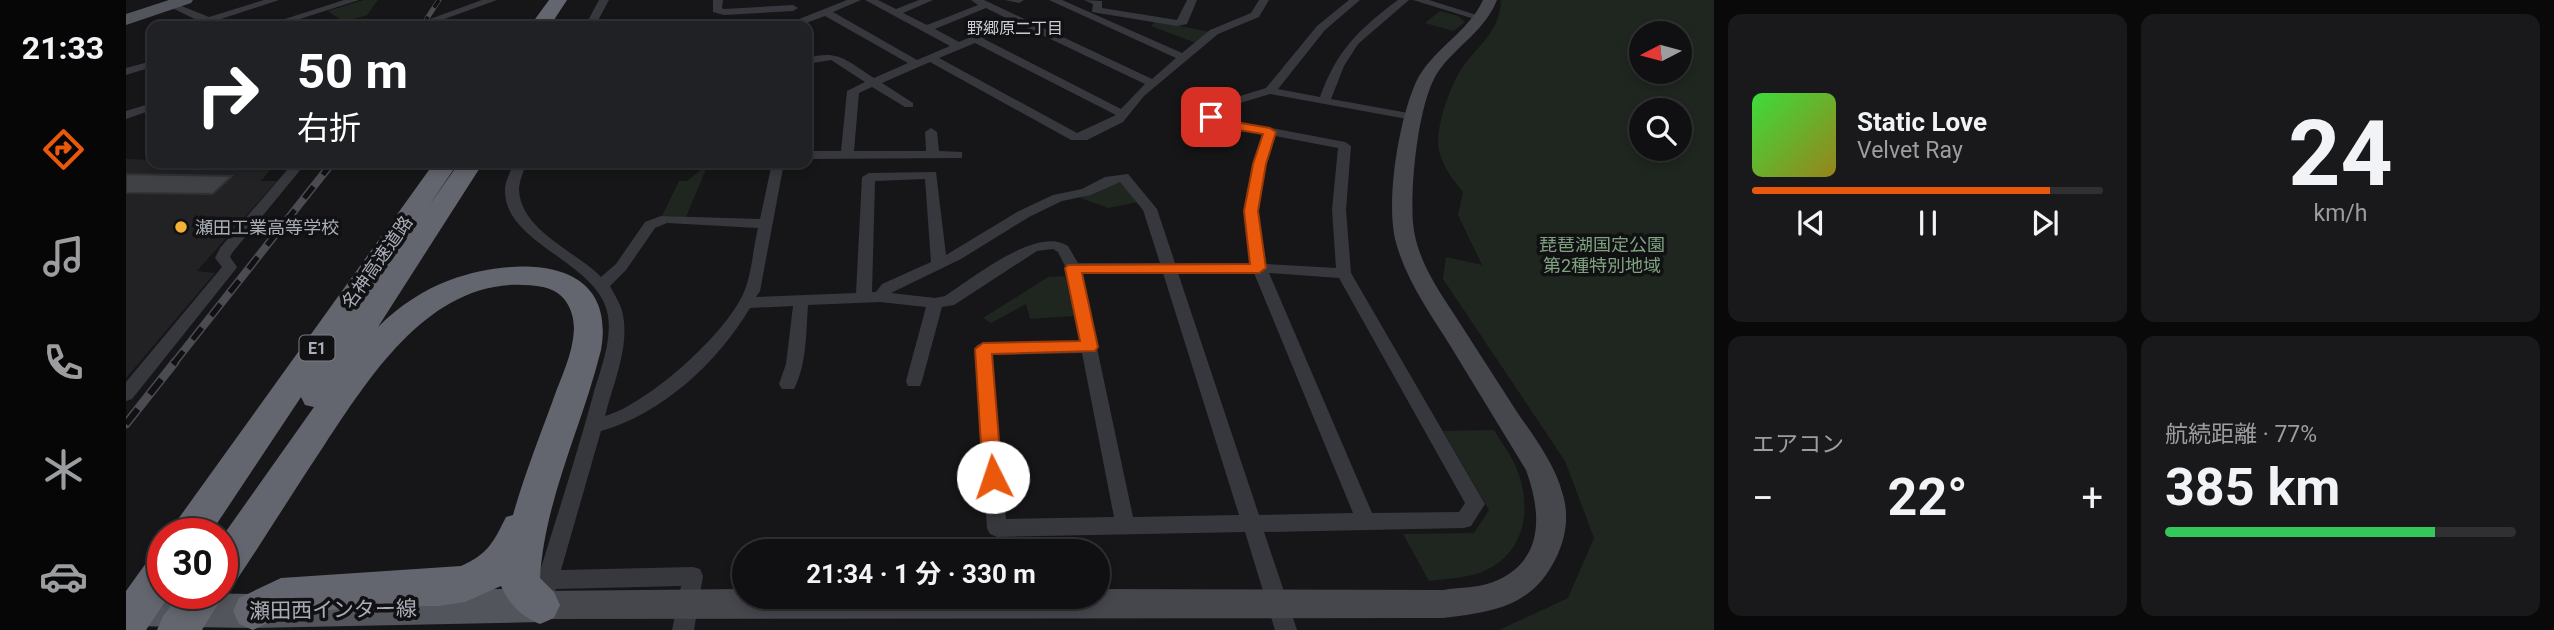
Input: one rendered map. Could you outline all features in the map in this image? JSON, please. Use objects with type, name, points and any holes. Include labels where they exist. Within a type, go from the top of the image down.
[{"type":"highway","points":[[543,21],[558,0]]},
{"type":"highway","points":[[564,21],[578,0]]},
{"type":"highway","name":"名神高速道路","points":[[200,518],[443,168]]},
{"type":"highway","name":"名神高速道路","points":[[238,536],[468,168]]},
{"type":"highway","points":[[238,539],[329,411],[387,338],[415,312],[442,295],[475,282],[498,277],[533,275],[560,282],[575,290],[589,319],[588,335],[576,380],[537,491],[505,559],[490,572],[465,584],[439,588],[374,588],[281,596],[247,620]]},
{"type":"highway","points":[[537,491],[521,560],[520,585],[544,593]]},
{"type":"highway","points":[[126,625],[147,595]]},
{"type":"highway","points":[[162,630],[176,609]]},
{"type":"highway","points":[[178,630],[191,609]]},
{"type":"main road","points":[[126,20],[178,2]]},
{"type":"main road","name":"瀬田西インター線","points":[[126,609],[247,620],[300,620],[544,593]]},
{"type":"street","points":[[216,21],[274,0]]},
{"type":"street","points":[[285,21],[354,0]]},
{"type":"street","points":[[434,21],[492,0]]},
{"type":"street","points":[[593,21],[604,0]]},
{"type":"street","points":[[718,0],[717,10],[724,12],[768,5],[793,8]]},
{"type":"street","points":[[802,21],[856,0]]},
{"type":"street","points":[[870,0],[959,46]]},
{"type":"street","points":[[895,13],[928,0]]},
{"type":"street","points":[[1010,0],[1019,0]]},
{"type":"street","points":[[1054,0],[1185,58]]},
{"type":"street","points":[[1089,0],[1098,3],[1096,10],[1177,23],[1183,22],[1192,0]]},
{"type":"street","points":[[930,58],[1075,137],[1083,138],[1123,114],[1152,83],[1213,39],[1224,27],[1255,15],[1264,0]]},
{"type":"street","points":[[1270,91],[1321,29],[1354,0]]},
{"type":"street","points":[[1324,101],[1331,79],[1350,43],[1404,0]]},
{"type":"street","points":[[1418,0],[1485,9]]},
{"type":"street","points":[[178,2],[208,21]]},
{"type":"street","points":[[926,29],[981,2],[1152,83]]},
{"type":"street","points":[[544,593],[593,603],[1282,617],[1443,604],[1479,599],[1507,591],[1526,577],[1543,557],[1552,531],[1550,499],[1539,467],[1447,325],[1414,265],[1404,222],[1414,118],[1430,72],[1485,9]]},
{"type":"street","points":[[825,12],[917,64]]},
{"type":"street","points":[[847,155],[853,91],[1019,20]]},
{"type":"street","points":[[976,39],[1123,114]]},
{"type":"street","points":[[812,60],[833,57],[909,104]]},
{"type":"street","points":[[126,72],[147,66]]},
{"type":"street","points":[[1090,347],[983,349],[997,528],[1464,520],[1475,504],[1344,273],[1337,230],[1337,199],[1345,146],[1210,120],[1215,112],[1233,102],[1270,91],[1414,118]]},
{"type":"street","points":[[126,115],[147,108]]},
{"type":"street","points":[[931,132],[933,155]]},
{"type":"street","points":[[1270,132],[1259,164],[1251,211],[1259,268],[1366,522]]},
{"type":"street","points":[[812,155],[958,155]]},
{"type":"street","points":[[126,394],[230,267],[222,258],[225,251],[296,168]]},
{"type":"street","points":[[518,168],[512,189],[514,208],[524,225],[586,270],[602,285],[613,307],[616,336],[593,426],[544,593]]},
{"type":"street","points":[[593,426],[607,425],[636,410],[687,372],[711,350],[746,303],[752,291],[777,168]]},
{"type":"street","points":[[872,296],[869,177],[931,175],[939,263]]},
{"type":"street","points":[[872,296],[956,256],[1035,209],[1123,177],[1150,209],[1282,617]]},
{"type":"street","points":[[602,285],[621,267],[650,225],[666,219],[765,224]]},
{"type":"street","points":[[746,303],[872,296],[935,303],[949,301],[1032,248],[1046,244],[1058,245],[1067,252],[1073,268],[1125,525]]},
{"type":"street","points":[[1073,268],[1259,268],[1344,273]]},
{"type":"street","points":[[788,384],[794,364],[801,301]]},
{"type":"street","points":[[915,381],[935,303]]},
{"type":"street","points":[[544,593],[693,576],[682,630]]},
{"type":"shaded area","name":"瀬田工業高等学校","points":[[126,159],[147,160],[147,168],[272,168],[261,181],[277,181],[197,271],[215,273],[126,378]]},
{"type":"green space","points":[[364,0],[378,0],[367,15],[347,21],[343,21],[328,11]]},
{"type":"green space","name":"琵琶湖国定公園 第2種特別地域","points":[[1501,0],[1714,0],[1714,630],[1499,630],[1568,598],[1594,538],[1565,461],[1443,279],[1446,257],[1482,265],[1458,215],[1463,192],[1443,162],[1438,142],[1443,111],[1455,80],[1496,23]]},
{"type":"green space","points":[[1440,11],[1458,16],[1465,22],[1453,31],[1425,23]]},
{"type":"green space","points":[[1156,21],[1210,32],[1196,43],[1151,26]]},
{"type":"green space","points":[[706,168],[686,217],[662,216],[679,181],[687,181]]},
{"type":"green space","points":[[1119,181],[1138,202],[1108,208],[1080,198]]},
{"type":"green space","points":[[1065,276],[1074,316],[1030,319],[1026,304],[991,323],[983,318],[1048,277]]},
{"type":"green space","points":[[1494,430],[1514,462],[1521,482],[1524,513],[1517,541],[1497,564],[1482,572],[1429,581],[1403,534],[1474,533],[1489,510],[1443,431]]},
{"type":"building","points":[[126,174],[232,176],[213,194],[126,193]]},
{"type":"railway","points":[[425,21],[439,0]]},
{"type":"railway","points":[[174,363],[328,168]]},
{"type":"railway","points":[[126,424],[175,362]]},
{"type":"place","name":"瀬田工業高等学校","points":[[181,227]]},
{"type":"district","name":"野郷原二丁目","points":[[1015,28]]},
{"type":"route","points":[[993,477],[983,349],[1090,347],[1073,268],[1259,268],[1251,211],[1259,164],[1270,132],[1213,122],[1211,117]]}]
